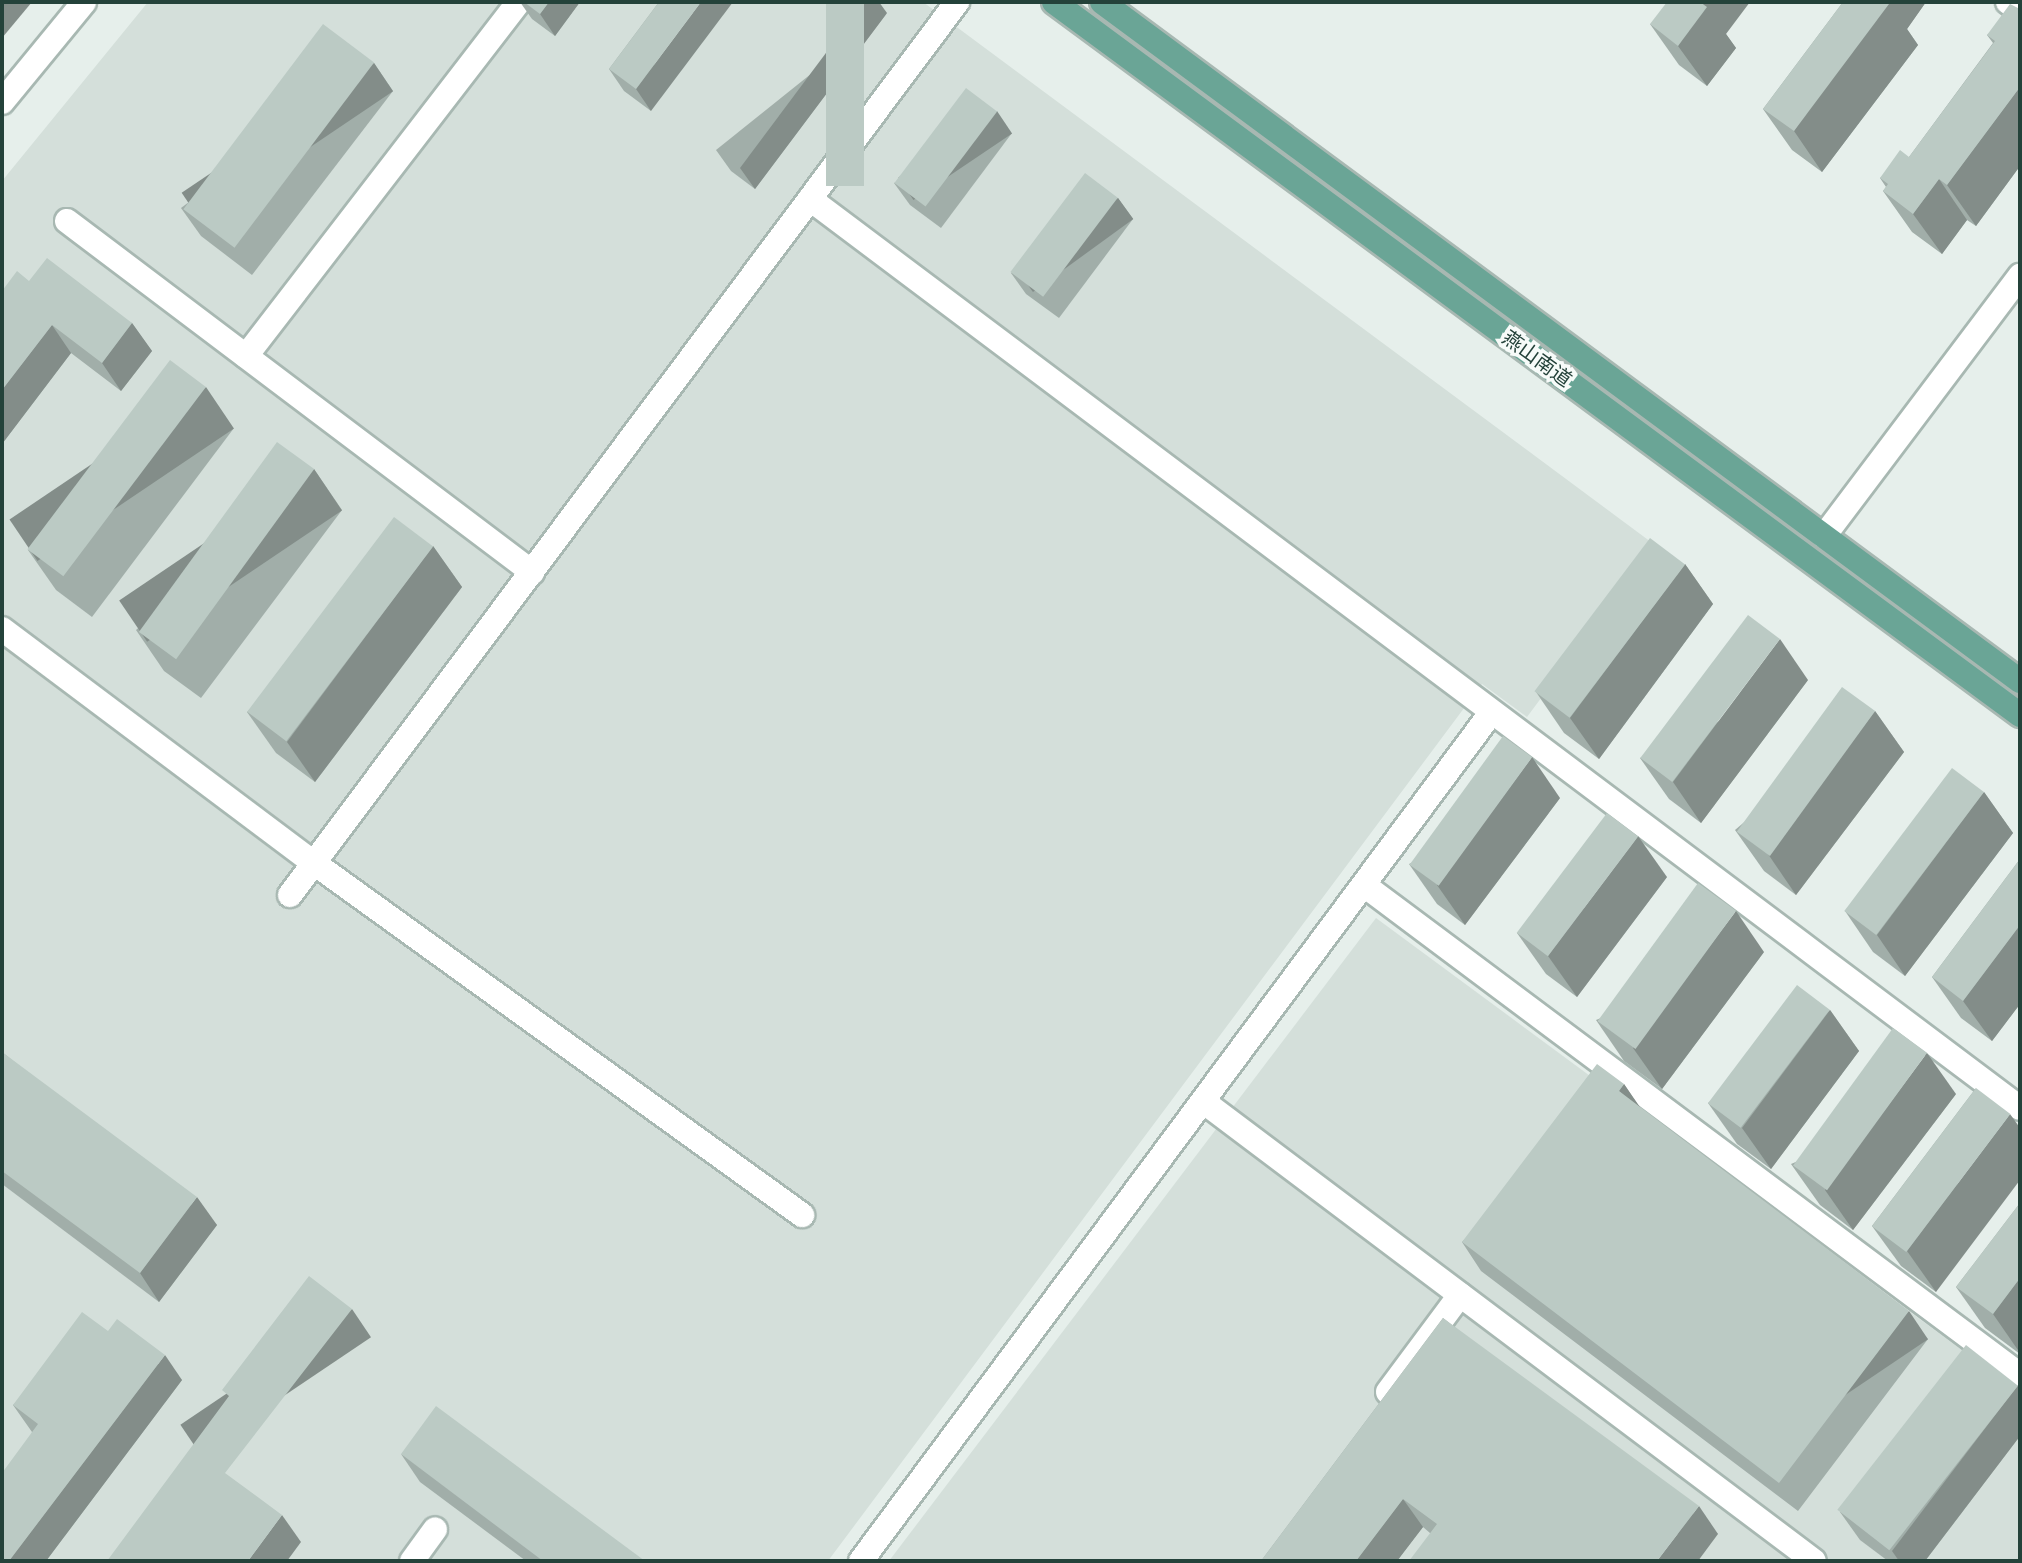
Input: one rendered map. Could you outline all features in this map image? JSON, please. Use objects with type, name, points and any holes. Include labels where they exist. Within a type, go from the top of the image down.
[{"type":"main road","name":"燕山南道","points":[[1054,2],[2020,715]]},
{"type":"main road","name":"燕山南道","points":[[1102,2],[2020,681]]},
{"type":"street","points":[[2,102],[84,2]]},
{"type":"street","points":[[246,356],[519,2]]},
{"type":"street","points":[[290,895],[957,2]]},
{"type":"street","points":[[2008,2],[2020,11]]},
{"type":"street","points":[[810,199],[2020,1108]]},
{"type":"street","points":[[67,221],[532,572]]},
{"type":"street","points":[[1824,536],[2020,276]]},
{"type":"street","points":[[2,629],[314,863],[802,1215]]},
{"type":"street","points":[[861,1561],[1491,713]]},
{"type":"street","points":[[1364,885],[2020,1375]]},
{"type":"street","points":[[1204,1102],[1814,1561]]},
{"type":"street","points":[[1376,1409],[1460,1295]]},
{"type":"street","points":[[412,1561],[435,1529]]},
{"type":"shaded area","points":[[148,2],[923,2],[1655,545],[1527,717],[1482,684],[828,1561],[2,1561],[2,181]]},
{"type":"shaded area","points":[[1376,918],[2020,1393],[2019,1561],[889,1561]]},
{"type":"building","points":[[524,2],[549,2],[540,14]]},
{"type":"building","points":[[659,2],[701,2],[636,89],[609,69]]},
{"type":"building","points":[[826,2],[864,2],[864,186],[826,186]]},
{"type":"building","points":[[1667,2],[1700,2],[1707,7],[1678,46],[1650,24]]},
{"type":"building","points":[[1843,2],[1889,4],[1794,131],[1763,109]]},
{"type":"building","points":[[2010,4],[2020,9],[2020,87],[1947,185],[1939,179],[1913,214],[1883,191],[1888,184],[1880,178],[1900,150],[1909,157],[1995,41],[1987,35]]},
{"type":"building","points":[[323,24],[374,63],[234,248],[183,209]]},
{"type":"building","points":[[966,88],[997,111],[926,207],[894,183]]},
{"type":"building","points":[[1085,173],[1118,198],[1043,297],[1010,272]]},
{"type":"building","points":[[47,258],[132,323],[102,363],[52,325],[2,390],[2,291],[17,271],[29,281]]},
{"type":"building","points":[[170,360],[206,387],[63,576],[27,549]]},
{"type":"building","points":[[277,442],[314,469],[176,659],[139,632]]},
{"type":"building","points":[[394,517],[433,546],[286,741],[247,712]]},
{"type":"building","points":[[1650,538],[1685,564],[1570,718],[1534,691]]},
{"type":"building","points":[[1748,615],[1780,639],[1672,782],[1640,758]]},
{"type":"building","points":[[1842,687],[1875,711],[1770,856],[1737,832]]},
{"type":"building","points":[[1503,736],[1532,757],[1439,886],[1410,865]]},
{"type":"building","points":[[1952,768],[1984,792],[1876,935],[1844,911]]},
{"type":"building","points":[[1607,813],[1638,836],[1548,956],[1517,933]]},
{"type":"building","points":[[2020,859],[2020,925],[1963,1001],[1932,977]]},
{"type":"building","points":[[1698,883],[1736,911],[1636,1049],[1597,1021]]},
{"type":"building","points":[[1797,985],[1830,1010],[1741,1128],[1708,1103]]},
{"type":"building","points":[[1893,1028],[1927,1053],[1827,1190],[1793,1166]]},
{"type":"building","points":[[2,1052],[197,1197],[140,1273],[2,1171]]},
{"type":"building","points":[[1597,1064],[1624,1084],[1619,1091],[1909,1311],[1779,1483],[1462,1242]]},
{"type":"building","points":[[1976,1088],[2010,1114],[1906,1252],[1872,1226]]},
{"type":"building","points":[[2020,1203],[2020,1278],[1993,1314],[1956,1287]]},
{"type":"building","points":[[309,1276],[352,1309],[225,1473],[282,1515],[248,1561],[107,1561],[229,1396],[222,1390]]},
{"type":"building","points":[[82,1312],[108,1331],[117,1319],[165,1355],[9,1561],[2,1561],[2,1473],[38,1424],[13,1405]]},
{"type":"building","points":[[1443,1318],[1699,1506],[1657,1561],[1409,1561],[1437,1524],[1403,1499],[1356,1561],[1261,1561]]},
{"type":"building","points":[[1966,1345],[2018,1386],[1889,1550],[1837,1510]]},
{"type":"building","points":[[436,1406],[645,1561],[543,1561],[401,1454]]}]
